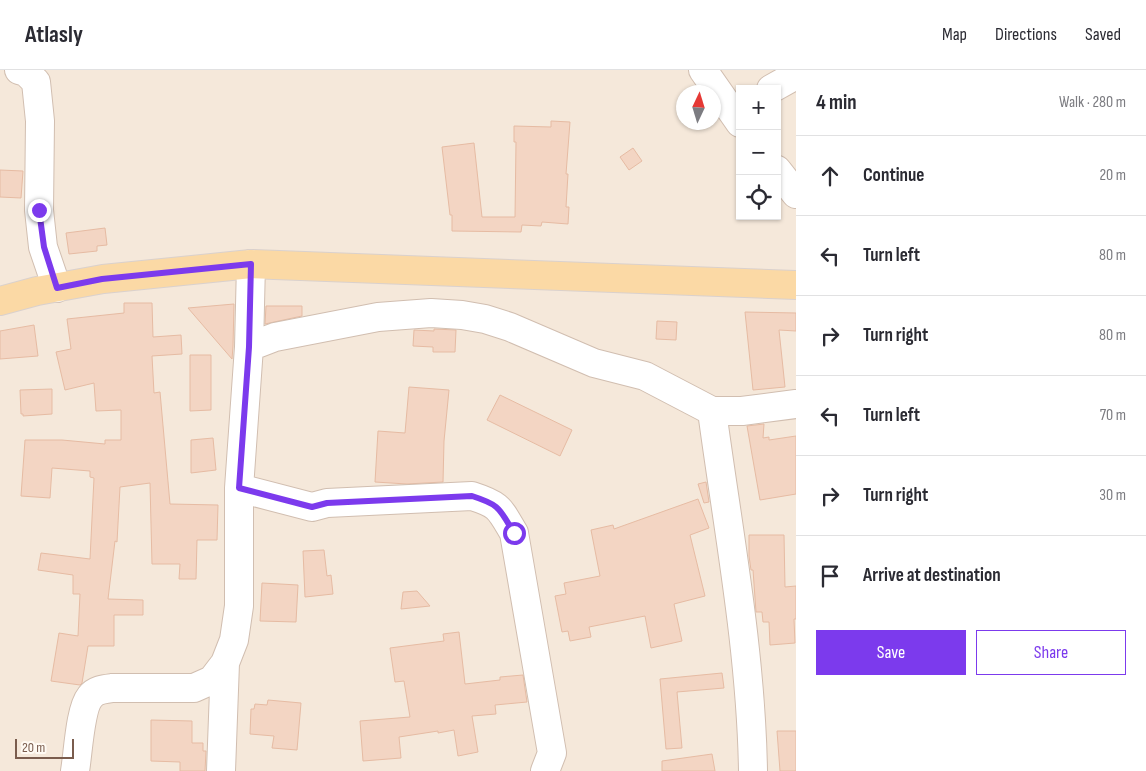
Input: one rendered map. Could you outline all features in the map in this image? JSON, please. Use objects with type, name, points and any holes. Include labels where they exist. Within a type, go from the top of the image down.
[{"type":"main road","points":[[0,301],[102,279],[251,264],[796,285]]},
{"type":"street","points":[[703,70],[736,113]]},
{"type":"street","points":[[30,74],[40,121],[39,210],[44,247],[57,288]]},
{"type":"street","points":[[778,85],[796,75]]},
{"type":"street","points":[[781,175],[796,194]]},
{"type":"street","points":[[75,771],[85,707],[91,696],[100,690],[112,688],[194,688],[212,680],[225,663],[234,640],[239,606],[239,488],[249,347],[251,264]]},
{"type":"street","points":[[249,347],[275,337],[378,316],[431,313],[462,314],[510,327],[594,363],[645,376],[712,411],[796,404]]},
{"type":"street","points":[[712,411],[733,556],[749,689],[753,771]]},
{"type":"street","points":[[239,488],[312,507],[327,503],[472,496],[492,502],[500,509],[514,533],[546,714],[552,753],[545,771]]},
{"type":"street","points":[[221,771],[225,663]]},
{"type":"shaded area","points":[[0,70],[796,70],[796,771],[0,771]]},
{"type":"building","points":[[551,121],[570,122],[566,174],[568,174],[566,207],[569,207],[568,224],[542,222],[541,226],[522,225],[521,232],[452,231],[452,215],[450,215],[442,147],[474,143],[482,217],[515,217],[516,142],[514,142],[514,126],[551,127]]},
{"type":"building","points":[[633,148],[642,161],[629,170],[620,157]]},
{"type":"building","points":[[0,170],[23,171],[21,198],[0,197]]},
{"type":"building","points":[[105,228],[107,245],[97,246],[97,251],[69,254],[66,233]]},
{"type":"building","points":[[124,303],[152,303],[153,337],[181,335],[182,354],[152,356],[154,393],[160,392],[170,504],[218,505],[217,540],[197,540],[196,579],[179,579],[180,564],[152,564],[150,483],[120,487],[117,542],[115,541],[108,599],[143,600],[143,615],[114,615],[114,646],[88,646],[82,683],[80,685],[51,681],[59,633],[78,636],[80,594],[73,594],[73,575],[38,570],[41,553],[90,559],[94,478],[90,477],[90,471],[52,468],[50,498],[21,496],[25,440],[62,440],[105,444],[105,440],[121,440],[121,410],[96,411],[94,383],[65,390],[56,352],[71,349],[67,319],[124,313]]},
{"type":"building","points":[[234,304],[233,346],[232,359],[188,308]]},
{"type":"building","points":[[266,306],[302,306],[302,316],[265,324]]},
{"type":"building","points":[[745,312],[796,313],[796,331],[779,330],[785,387],[753,390]]},
{"type":"building","points":[[657,321],[677,322],[676,340],[656,339]]},
{"type":"building","points":[[34,325],[38,356],[0,359],[0,331]]},
{"type":"building","points":[[434,329],[456,330],[455,352],[433,352],[433,347],[413,346],[414,330],[434,331]]},
{"type":"building","points":[[190,355],[211,355],[211,410],[190,411]]},
{"type":"building","points":[[409,387],[449,390],[444,441],[443,482],[407,484],[375,482],[378,431],[405,433]]},
{"type":"building","points":[[52,389],[52,414],[23,416],[21,414],[20,390]]},
{"type":"building","points":[[500,395],[572,430],[560,456],[487,420]]},
{"type":"building","points":[[764,424],[763,438],[769,437],[769,440],[796,436],[796,494],[760,500],[747,426]]},
{"type":"building","points":[[213,438],[216,470],[191,473],[191,440]]},
{"type":"building","points":[[706,482],[709,502],[704,503],[698,484]]},
{"type":"building","points":[[698,499],[709,528],[690,535],[705,596],[674,604],[682,641],[651,648],[645,616],[589,627],[591,637],[570,641],[568,631],[562,632],[555,596],[566,594],[564,583],[600,576],[591,530],[613,525],[614,529]]},
{"type":"building","points":[[749,535],[784,535],[785,587],[796,586],[795,643],[770,645],[769,622],[763,622],[762,612],[756,612],[753,570],[751,570],[749,556]]},
{"type":"building","points":[[324,550],[327,576],[331,575],[333,594],[305,597],[303,551]]},
{"type":"building","points":[[262,583],[298,585],[296,622],[260,621]]},
{"type":"building","points":[[417,591],[430,606],[401,609],[403,592]]},
{"type":"building","points":[[459,632],[465,684],[500,680],[500,677],[523,675],[527,702],[495,705],[496,714],[472,716],[478,752],[458,756],[454,730],[438,733],[438,731],[399,737],[401,758],[363,761],[360,721],[410,717],[404,681],[395,682],[390,648],[444,641],[443,634]]},
{"type":"building","points":[[722,673],[724,688],[677,692],[682,748],[666,749],[660,679]]},
{"type":"building","points":[[268,700],[301,703],[297,750],[272,748],[274,736],[250,734],[251,709],[254,709],[255,704],[267,705]]},
{"type":"building","points":[[151,720],[192,721],[192,743],[203,743],[203,751],[206,751],[205,771],[180,771],[180,762],[151,761]]},
{"type":"building","points":[[777,731],[796,731],[796,771],[780,771]]},
{"type":"building","points":[[712,754],[715,771],[662,771],[662,761]]},
{"type":"route","points":[[39,210],[44,247],[57,288],[102,279],[158,272],[251,264],[249,347],[239,488],[312,507],[327,503],[472,496],[492,502],[500,509],[514,533]]}]
